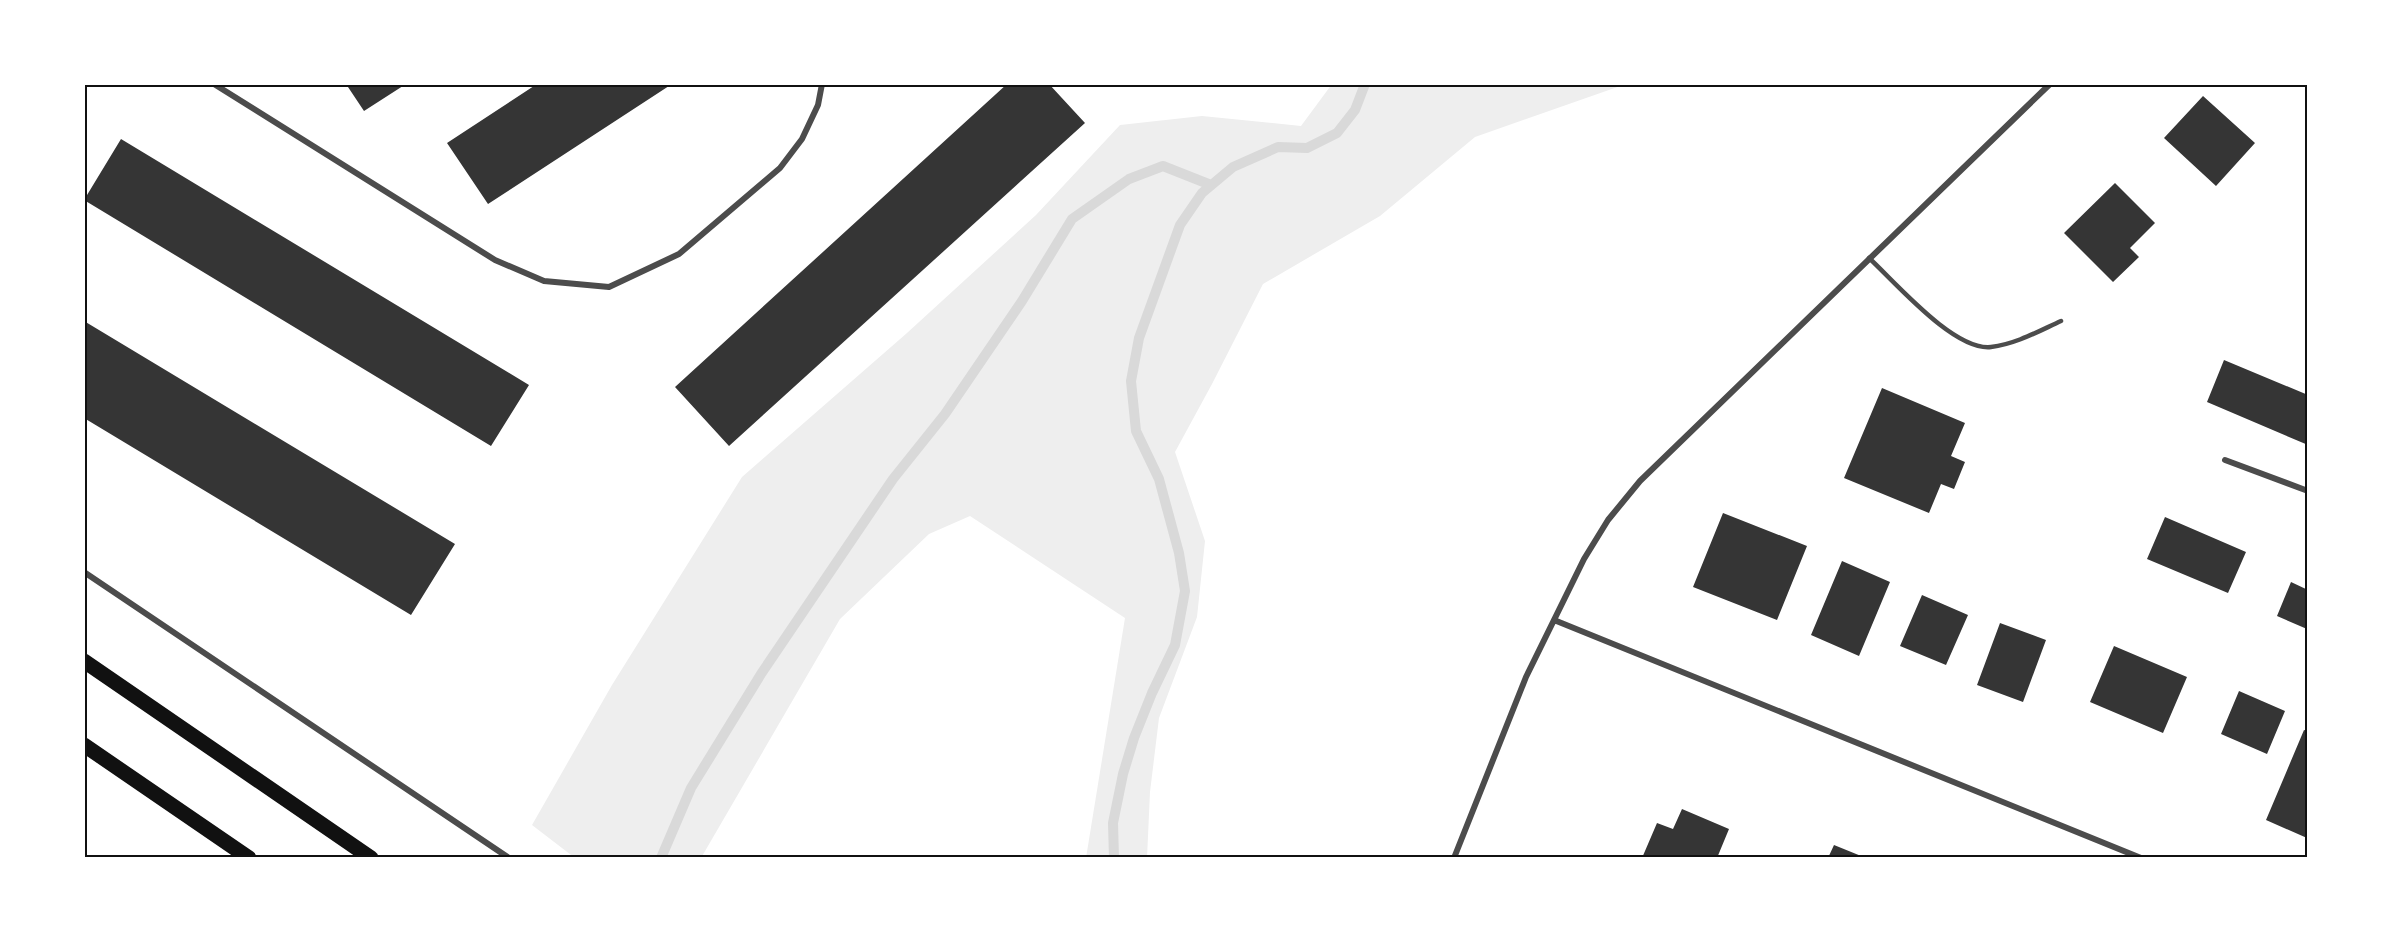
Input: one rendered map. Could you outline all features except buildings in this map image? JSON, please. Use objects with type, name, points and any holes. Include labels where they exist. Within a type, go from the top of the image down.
[{"type":"main road","points":[[84,661],[371,858]]},
{"type":"main road","points":[[84,745],[249,858]]},
{"type":"street","points":[[213,84],[495,260],[544,280],[609,287],[679,254],[780,168],[802,139],[818,105],[822,84]]},
{"type":"street","points":[[1454,858],[1526,677],[1584,559],[1608,520],[1640,481],[2050,84]]},
{"type":"street","points":[[2225,460],[2308,491]]},
{"type":"street","points":[[84,572],[509,858]]},
{"type":"street","points":[[1554,620],[2142,858]]},
{"type":"lane","points":[[1869,258],[1946,331],[1969,344],[1989,347],[2014,342],[2061,321]]},
{"type":"shaded area","points":[[1332,84],[1626,84],[1475,137],[1380,216],[1263,284],[1175,452],[1205,541],[1197,617],[1159,718],[1150,792],[1147,858],[1086,858],[1125,618],[970,516],[929,534],[840,619],[701,858],[575,858],[532,825],[612,685],[742,477],[907,333],[1036,215],[1120,125],[1202,116],[1301,126]]},
{"type":"waterway","points":[[1114,858],[1113,823],[1123,774],[1152,693],[1175,645],[1185,591],[1179,553],[1159,479],[1136,431],[1131,381],[1139,338],[1180,225],[1202,193],[1233,167],[1278,147],[1307,148],[1337,133],[1355,110],[1365,84]]},
{"type":"waterway","points":[[661,858],[691,788],[761,674],[893,479],[945,414],[1022,301],[1072,219],[1129,179],[1163,166],[1211,185]]}]
